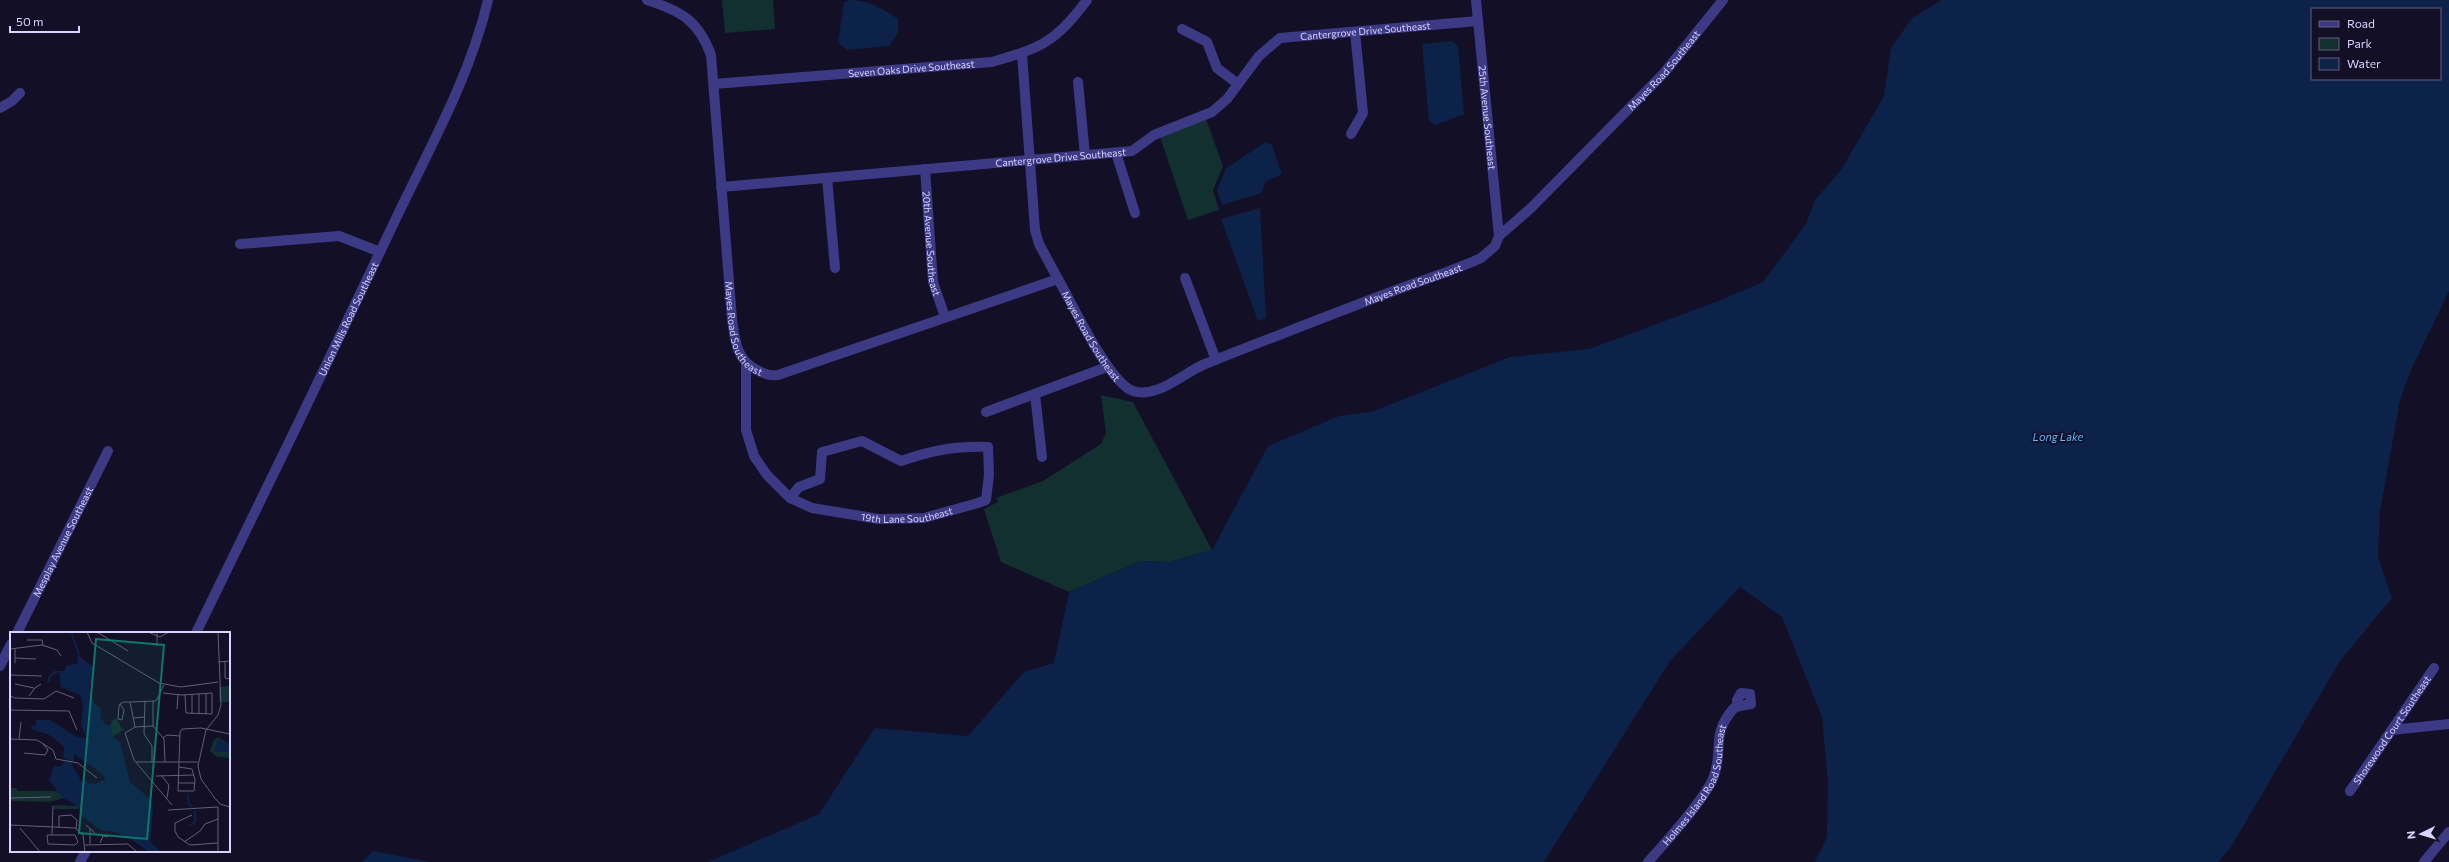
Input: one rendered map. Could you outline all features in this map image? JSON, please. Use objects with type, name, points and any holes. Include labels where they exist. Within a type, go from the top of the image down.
[{"type":"street","name":"Union Mills Road Southeast","points":[[196,632],[289,445],[380,252],[403,208],[462,79],[481,27],[488,0]]},
{"type":"street","name":"Mayes Road Southeast","points":[[647,0],[681,13],[695,24],[704,37],[711,55],[721,187],[735,337],[738,353],[746,365],[768,376],[778,375],[1058,279],[1107,367],[1121,383],[1132,391],[1144,393],[1166,386],[1216,360],[1482,258],[1495,246],[1499,236],[1528,212],[1641,98],[1698,33],[1723,0]]},
{"type":"street","name":"Seven Oaks Drive Southeast","points":[[714,84],[992,62],[1022,54],[1048,43],[1070,23],[1086,0]]},
{"type":"street","name":"25th Avenue Southeast","points":[[1476,0],[1499,236]]},
{"type":"street","name":"Cantergrove Drive Southeast","points":[[721,187],[1132,151],[1154,136],[1212,112],[1227,99],[1259,56],[1280,38],[1478,21]]},
{"type":"street","points":[[1182,29],[1207,42],[1217,68],[1238,84]]},
{"type":"street","points":[[1351,134],[1363,114],[1355,32]]},
{"type":"street","points":[[1022,54],[1035,230],[1039,244],[1058,279]]},
{"type":"street","points":[[1078,82],[1085,155]]},
{"type":"street","points":[[0,108],[12,101],[20,93]]},
{"type":"street","points":[[1116,152],[1135,213]]},
{"type":"street","name":"20th Avenue Southeast","points":[[925,169],[933,282],[945,317]]},
{"type":"street","points":[[827,178],[835,268]]},
{"type":"street","points":[[240,244],[339,236],[380,252]]},
{"type":"street","points":[[1186,278],[1216,360]]},
{"type":"street","name":"19th Lane Southeast","points":[[746,365],[746,430],[754,456],[768,475],[790,498],[812,508],[880,519],[924,518],[986,500],[989,475],[988,447],[957,446],[931,451],[901,461],[862,441],[822,452],[820,480],[799,487],[790,498]]},
{"type":"street","points":[[986,412],[1107,367]]},
{"type":"street","points":[[1035,394],[1042,457]]},
{"type":"street","name":"Mesplay Avenue Southeast","points":[[18,632],[108,451]]},
{"type":"street","points":[[0,666],[10,646]]},
{"type":"street","name":"Shorewood Court Southeast","points":[[2350,791],[2434,668]]},
{"type":"street","name":"Holmes Island Road Southeast","points":[[1648,862],[1675,831],[1714,778],[1718,736],[1724,722],[1738,706]]},
{"type":"street","points":[[2392,730],[2449,724]]},
{"type":"street","points":[[2424,862],[2449,832]]},
{"type":"street","points":[[80,862],[85,852]]},
{"type":"green space","points":[[722,0],[773,0],[775,29],[725,33]]},
{"type":"green space","points":[[1206,119],[1223,166],[1213,190],[1219,210],[1188,220],[1160,137]]},
{"type":"green space","points":[[1101,395],[1133,402],[1212,550],[1170,562],[1141,561],[1069,592],[1001,562],[984,509],[998,502],[996,498],[1043,481],[1101,444],[1106,433]]},
{"type":"water","points":[[849,0],[862,1],[875,5],[898,19],[898,33],[889,46],[847,50],[838,42],[844,2]]},
{"type":"water","name":"Long Lake","points":[[1942,0],[2449,0],[2449,291],[2411,370],[2400,400],[2380,512],[2378,557],[2392,598],[2340,661],[2231,847],[2218,862],[1815,862],[1827,837],[1828,783],[1822,717],[1782,617],[1740,587],[1670,661],[1544,862],[708,862],[819,814],[875,728],[968,736],[1024,672],[1054,663],[1069,592],[1141,561],[1170,562],[1212,550],[1268,446],[1339,416],[1371,412],[1510,357],[1589,349],[1716,302],[1763,282],[1806,224],[1815,200],[1841,170],[1884,96],[1891,48],[1912,18]]},
{"type":"water","points":[[1452,41],[1458,46],[1464,114],[1436,125],[1429,121],[1422,44]]},
{"type":"water","points":[[1266,142],[1272,145],[1282,174],[1265,182],[1262,193],[1222,205],[1217,190],[1226,168]]},
{"type":"water","points":[[1260,208],[1266,318],[1258,321],[1221,219]]},
{"type":"water","points":[[373,851],[430,862],[362,862]]}]
